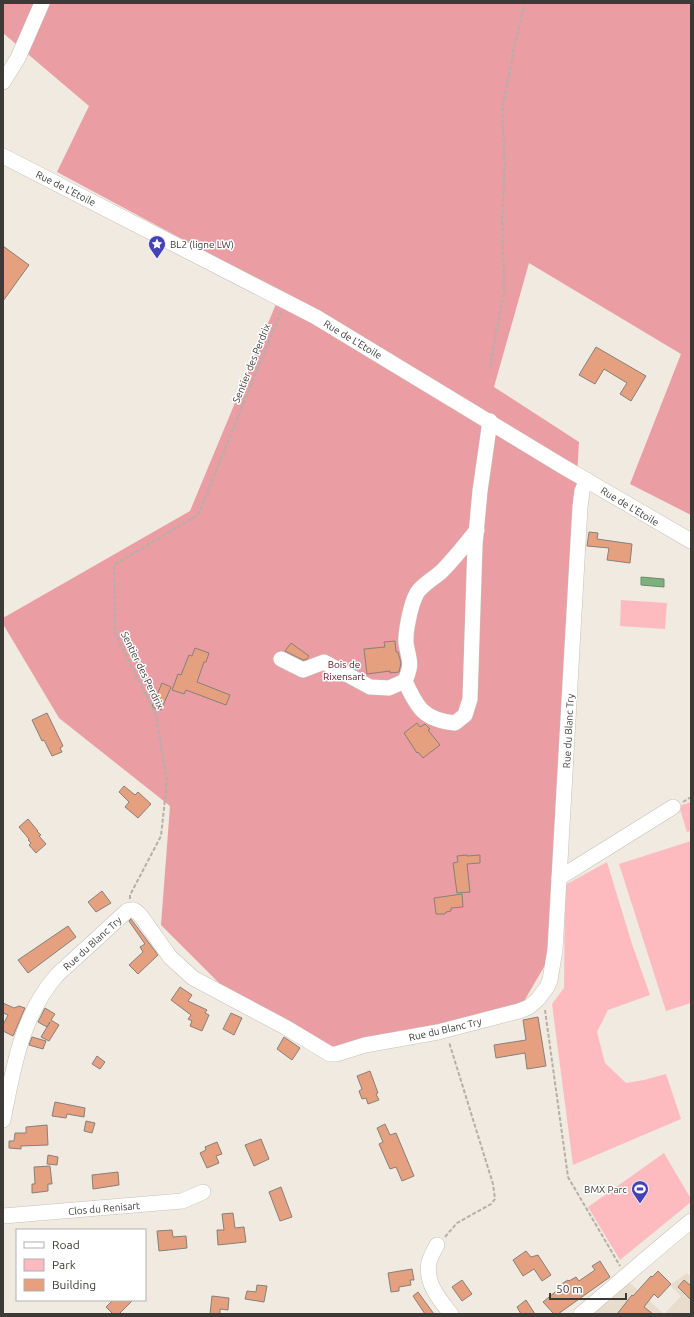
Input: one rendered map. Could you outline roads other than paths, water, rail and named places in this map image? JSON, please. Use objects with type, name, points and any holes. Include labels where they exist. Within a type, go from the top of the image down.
[{"type":"street","points":[[3,82],[18,58],[42,3]]},
{"type":"street","name":"Rue de L'Etoile","points":[[3,156],[327,323],[691,541]]},
{"type":"street","points":[[405,681],[414,702],[424,713],[441,722],[455,723],[465,715],[470,699],[476,530],[490,421]]},
{"type":"street","name":"Rue du Blanc Try","points":[[3,1120],[17,1054],[25,1030],[49,984],[130,910],[137,911],[170,957],[193,978],[284,1027],[330,1054],[336,1054],[365,1045],[445,1030],[519,1011],[534,1003],[544,993],[550,980],[553,964],[580,507],[582,491],[587,480]]},
{"type":"street","points":[[281,659],[303,670],[324,662],[370,687],[389,688],[405,681],[410,670],[410,659],[406,642],[409,621],[416,594],[440,573],[459,553],[476,530]]},
{"type":"street","points":[[559,878],[673,807]]},
{"type":"street","name":"Clos du Renisart","points":[[3,1216],[182,1201],[203,1192]]},
{"type":"street","points":[[581,1314],[691,1220]]},
{"type":"street","points":[[437,1244],[429,1261],[428,1272],[436,1296],[451,1314]]},
{"type":"place","name":"BL2 (ligne LW)","points":[[157,259]]},
{"type":"place","name":"BMX Parc","points":[[640,1204]]},
{"type":"park label","name":"Bois de Rixensart","points":[[344,670]]}]
